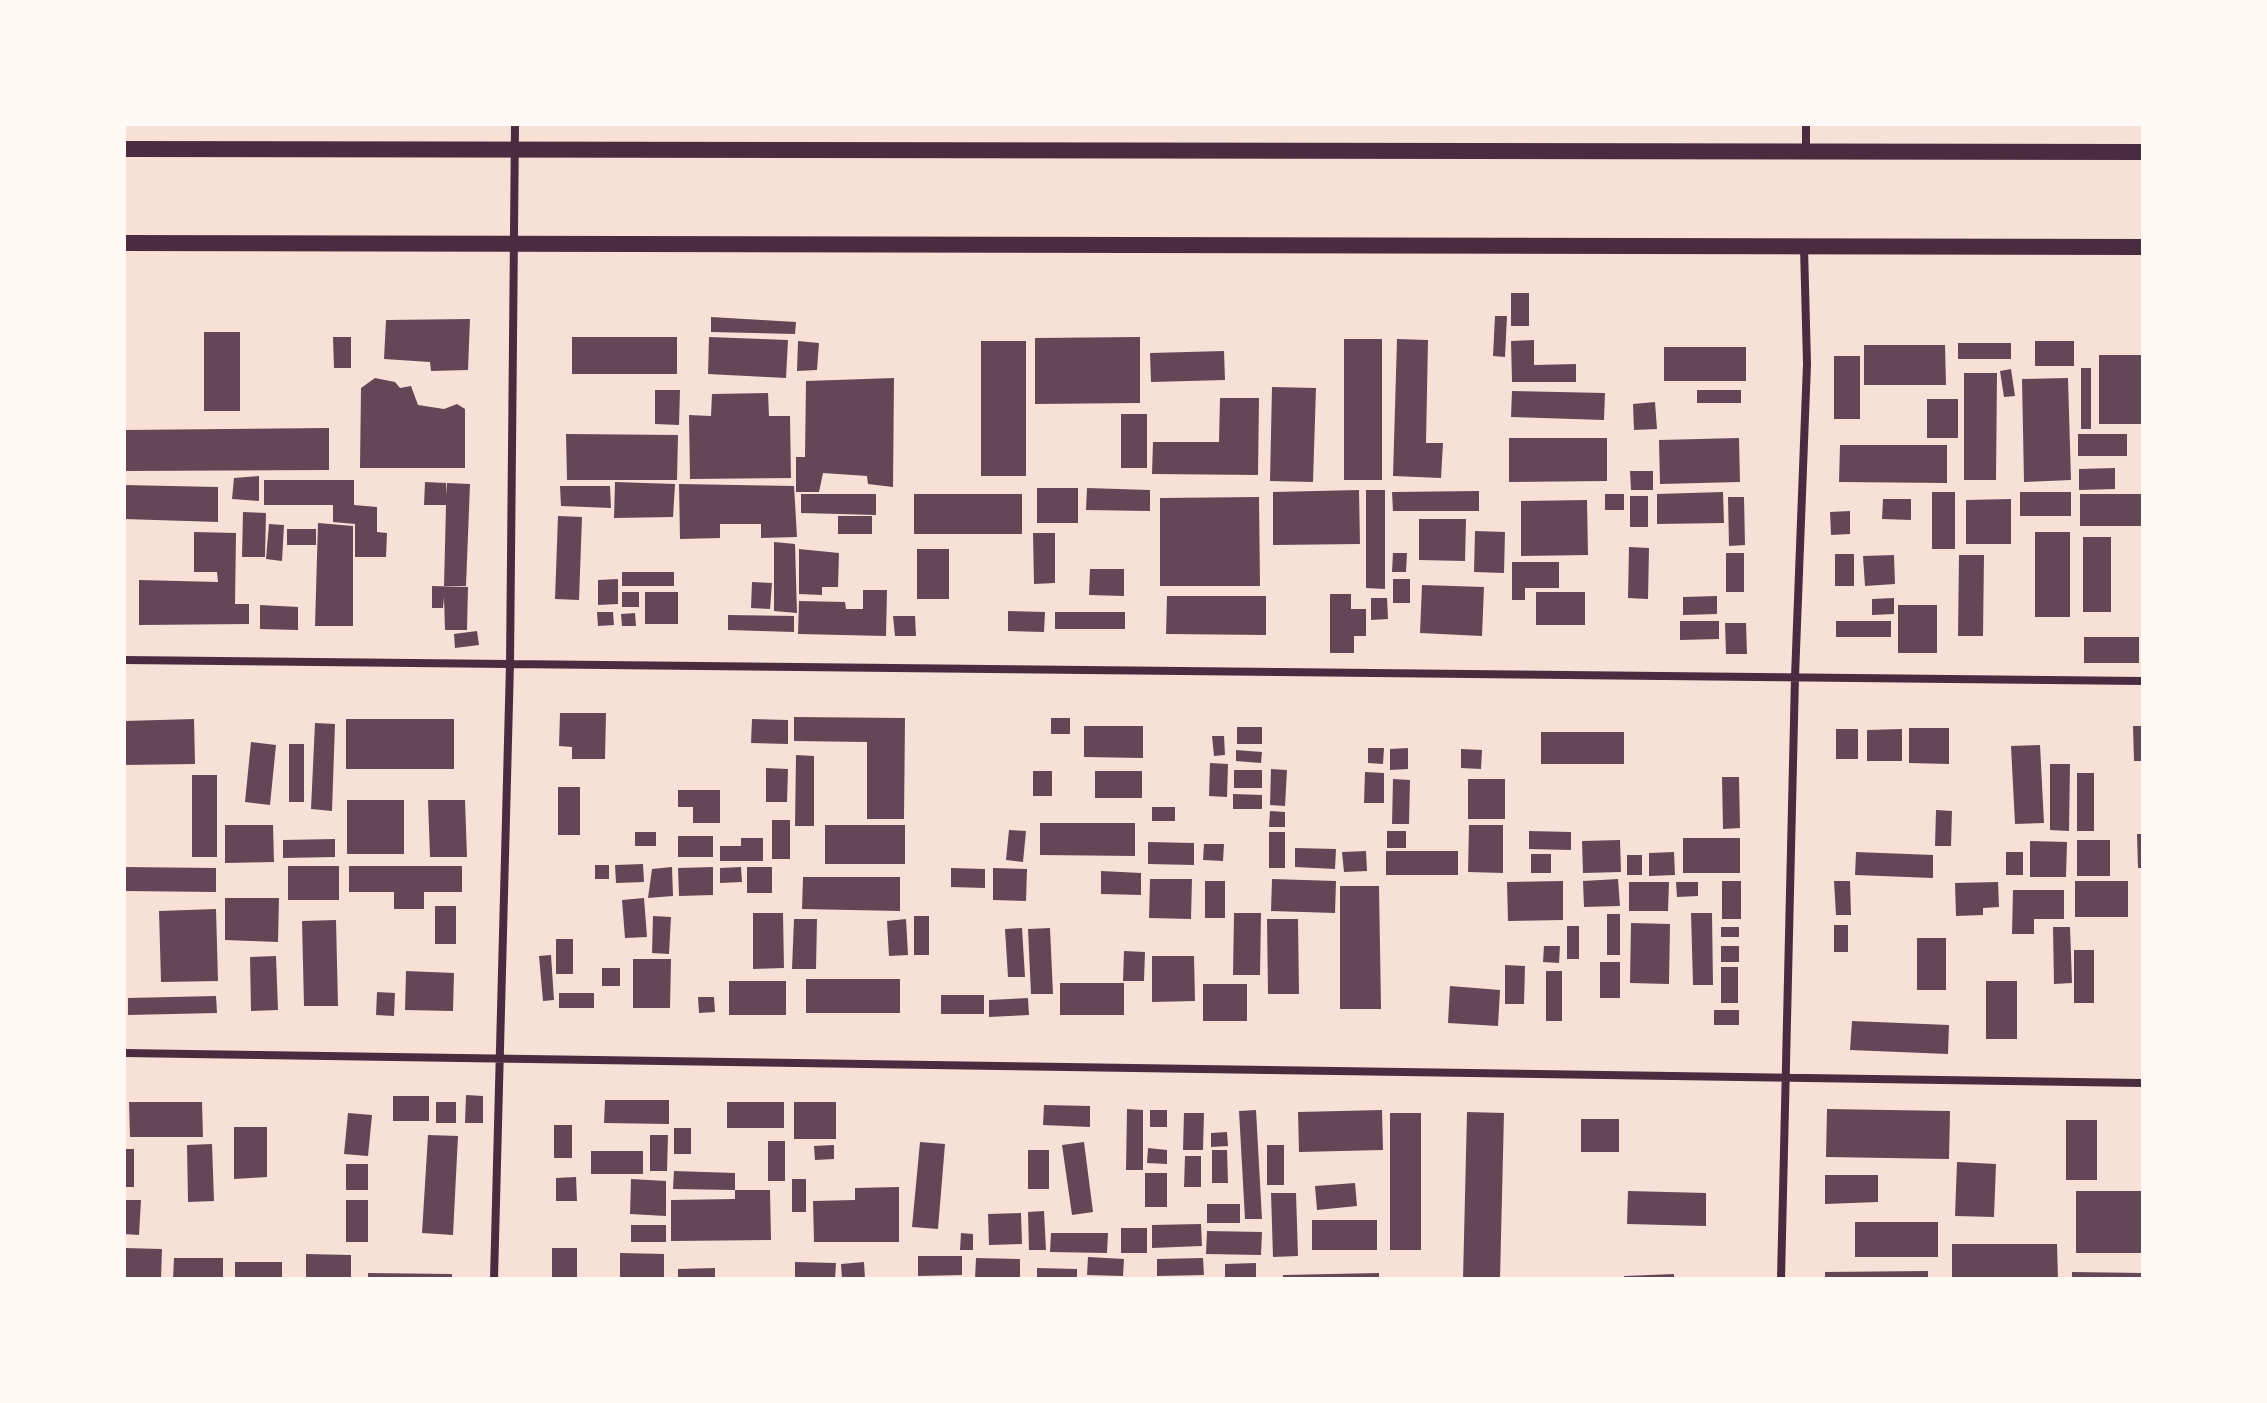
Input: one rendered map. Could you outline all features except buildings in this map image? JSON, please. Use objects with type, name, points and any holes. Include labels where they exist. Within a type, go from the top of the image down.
[{"type":"main road","points":[[124,149],[2143,152]]},
{"type":"main road","points":[[124,243],[2143,247]]},
{"type":"street","points":[[494,1279],[510,664],[515,124]]},
{"type":"street","points":[[1806,124],[1806,151]]},
{"type":"street","points":[[1781,1279],[1795,677],[1807,364],[1804,247]]},
{"type":"street","points":[[124,660],[2143,681]]},
{"type":"street","points":[[124,1053],[2143,1083]]}]
